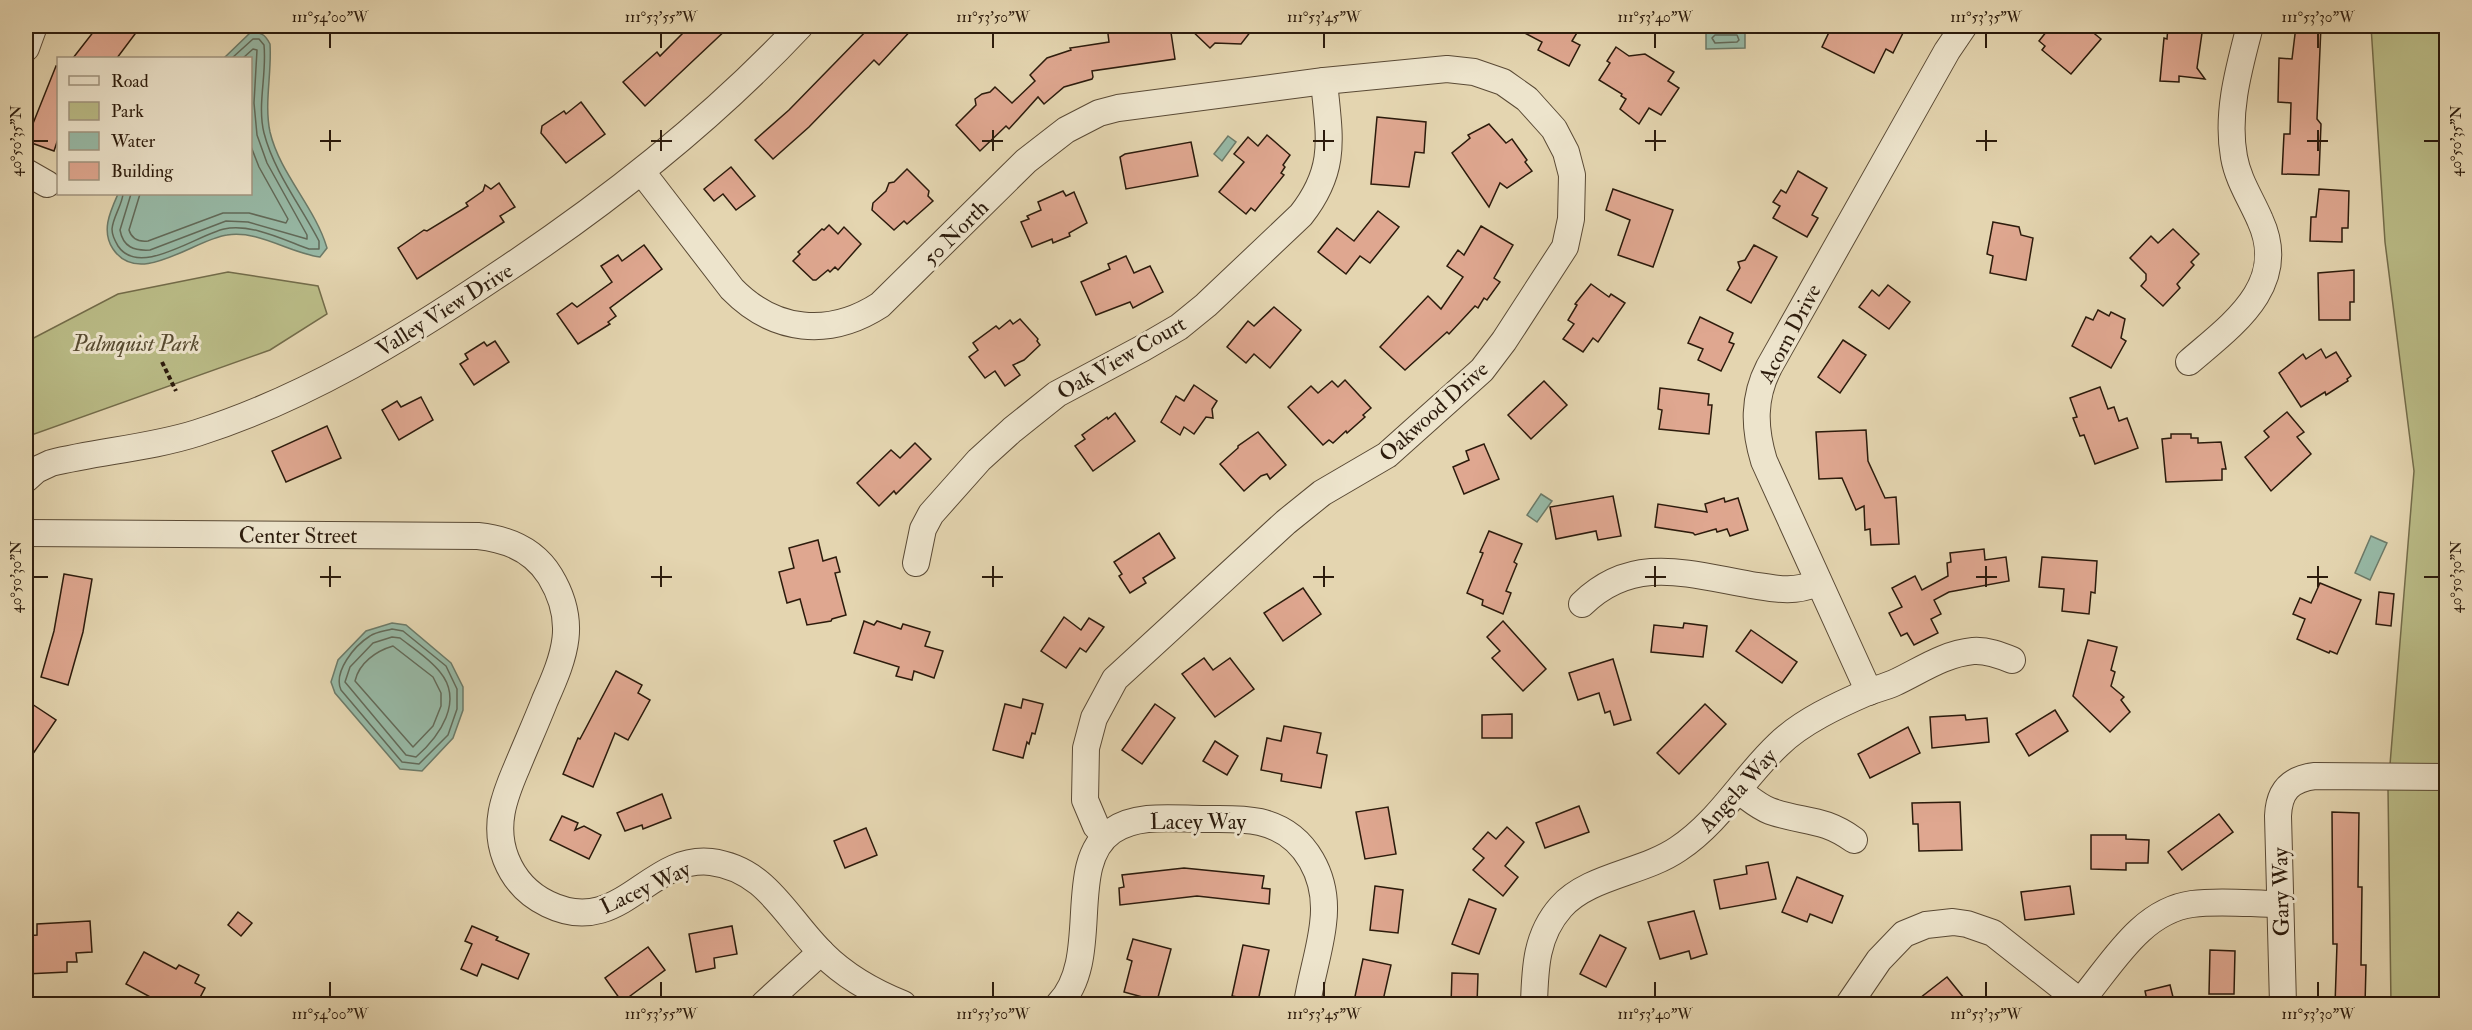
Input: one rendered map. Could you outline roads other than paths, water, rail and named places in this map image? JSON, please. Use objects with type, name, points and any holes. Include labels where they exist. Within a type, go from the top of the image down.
[{"type":"street","points":[[26,48],[34,26]]},
{"type":"street","name":"Valley View Drive","points":[[26,479],[36,470],[51,463],[196,434],[245,416],[369,356],[451,306],[538,248],[642,172],[695,126],[800,26]]},
{"type":"street","name":"Acorn Drive","points":[[1869,692],[1764,461],[1757,433],[1759,392],[1775,356],[1947,51],[1964,26]]},
{"type":"street","points":[[2189,362],[2233,324],[2253,302],[2259,292],[2268,263],[2266,235],[2238,174],[2232,143],[2234,100],[2250,26]]},
{"type":"street","name":"Oakwood Drive","points":[[1105,836],[1096,826],[1086,805],[1084,786],[1086,758],[1094,718],[1115,679],[1295,515],[1322,493],[1387,455],[1469,383],[1504,341],[1565,247],[1571,219],[1572,186],[1566,152],[1551,124],[1515,90],[1503,82],[1481,74],[1447,69],[1324,81]]},
{"type":"street","name":"50 North","points":[[642,172],[744,301],[765,314],[791,324],[830,326],[865,315],[880,305],[1026,161],[1050,140],[1082,120],[1136,104],[1324,81]]},
{"type":"street","name":"Oak View Court","points":[[916,563],[923,529],[931,514],[979,460],[1012,429],[1057,394],[1179,327],[1206,305],[1301,215],[1314,198],[1328,162],[1329,140],[1324,81]]},
{"type":"street","name":"Center Street","points":[[26,533],[478,536],[500,539],[521,548],[539,563],[554,582]]},
{"type":"street","points":[[1582,604],[1612,580],[1647,572],[1683,573],[1791,591],[1818,583]]},
{"type":"street","name":"Lacey Way","points":[[554,582],[566,615],[566,641],[559,668],[501,806],[502,844],[512,872],[530,894],[566,911],[590,912],[615,905],[667,872],[686,864],[708,862],[725,864],[756,879],[821,952],[853,979],[903,1005]]},
{"type":"street","name":"Angela Way","points":[[1534,1005],[1537,951],[1546,927],[1562,905],[1570,897],[1590,886],[1650,865],[1678,849],[1705,828],[1739,791],[1768,754],[1792,733],[1869,692],[1892,684],[1957,653],[1976,651],[1994,653],[2012,660]]},
{"type":"street","name":"Gary Way","points":[[2283,1005],[2278,806],[2280,797],[2291,783],[2315,776],[2446,777]]},
{"type":"street","points":[[1739,791],[1768,810],[1821,822],[1839,829],[1854,840]]},
{"type":"street","name":"Lacey Way","points":[[1105,836],[1124,825],[1146,820],[1232,819],[1258,821],[1271,825],[1294,839],[1314,864],[1324,894],[1323,926],[1307,1005]]},
{"type":"street","points":[[1059,1005],[1070,990],[1080,966],[1088,879],[1093,857],[1105,836]]},
{"type":"street","points":[[1849,1005],[1882,955],[1904,934],[1926,925],[1953,922],[1993,933],[2082,1003],[2138,933],[2154,918],[2171,909],[2204,903],[2280,904]]},
{"type":"street","points":[[764,1005],[821,952]]},
{"type":"water","points":[[1745,28],[1745,48],[1706,49],[1706,29]]},
{"type":"water","points":[[250,33],[262,34],[270,44],[268,121],[270,132],[281,162],[314,218],[327,248],[320,257],[239,234],[214,238],[152,263],[137,264],[124,260],[109,242],[107,228],[118,195],[252,195],[252,57],[225,57]]},
{"type":"water","points":[[1228,136],[1236,142],[1222,161],[1214,154]]},
{"type":"water","points":[[1541,494],[1552,501],[1537,522],[1527,515]]},
{"type":"water","points":[[2371,536],[2387,543],[2370,580],[2355,573]]},
{"type":"water","points":[[392,623],[406,625],[451,663],[463,687],[463,710],[453,738],[422,771],[400,769],[335,693],[331,682],[338,660],[366,631]]},
{"type":"park label","name":"Palmquist Park","points":[[136,343]]}]
